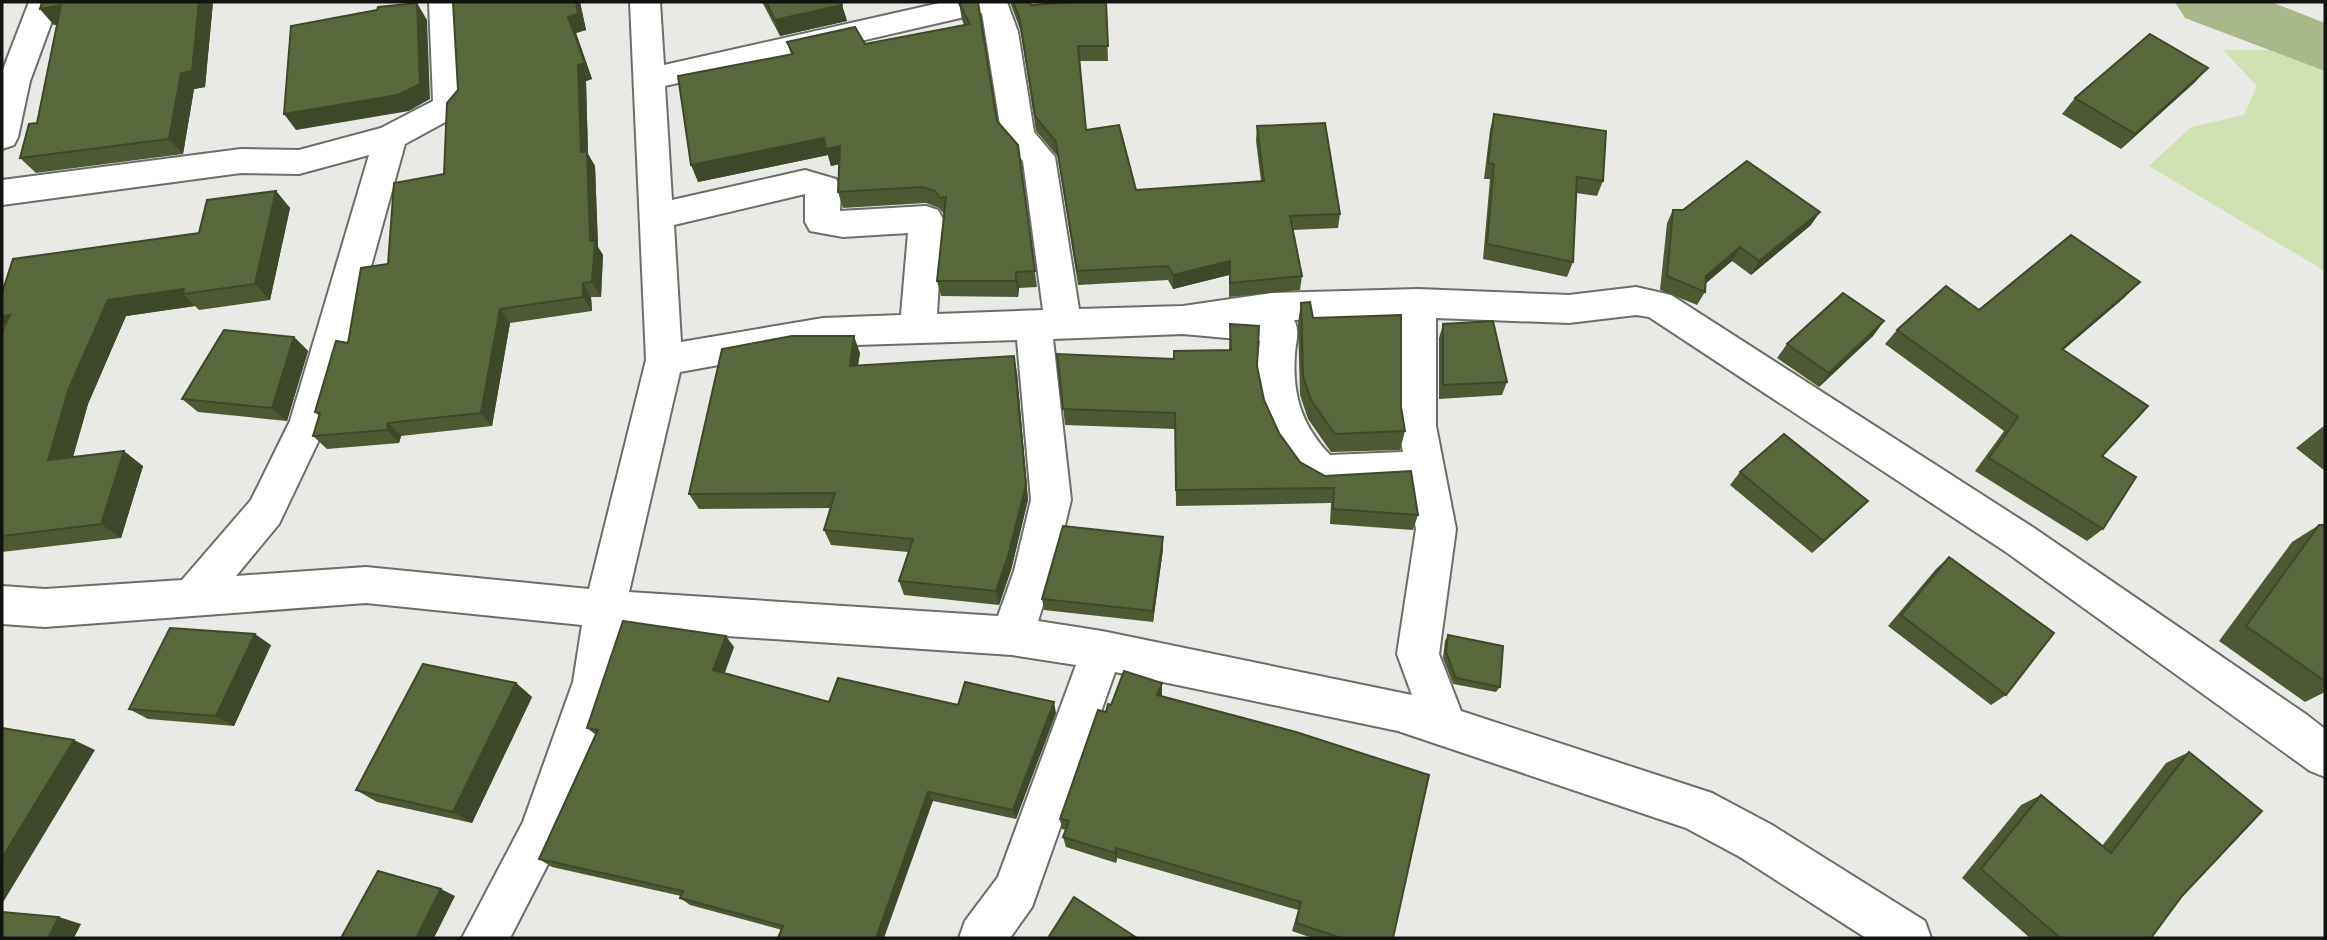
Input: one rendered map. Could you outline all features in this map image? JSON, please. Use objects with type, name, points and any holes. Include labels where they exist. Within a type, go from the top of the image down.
[{"type":"street","points":[[2,137],[8,84],[44,2]]},
{"type":"street","points":[[2,192],[241,161],[299,162],[391,137],[449,106],[444,2]]},
{"type":"street","points":[[485,938],[541,832],[594,682],[605,609],[664,360],[645,2]]},
{"type":"street","points":[[649,79],[944,6],[988,2],[996,8],[1003,32],[1017,137],[1039,157],[1048,323],[1051,500],[1034,570],[1012,636]]},
{"type":"street","points":[[192,598],[265,512],[309,421],[391,137]]},
{"type":"street","points":[[656,216],[806,182],[824,188],[822,222],[844,224],[926,219],[918,328]]},
{"type":"street","points":[[1183,320],[1272,307],[1418,303],[1569,309],[1647,303],[2020,540],[2292,730],[2325,757]]},
{"type":"street","points":[[1418,303],[1417,426],[1427,467],[1436,529],[1418,654],[1445,726]]},
{"type":"street","points":[[664,360],[823,332],[1183,320],[1280,328],[1273,366],[1279,412],[1304,455],[1322,472],[1427,467]]},
{"type":"street","points":[[2,604],[45,608],[366,585],[605,609],[1012,636],[1102,650],[1398,711],[1696,809],[1756,841],[1908,938]]},
{"type":"street","points":[[982,938],[1016,891],[1102,650]]},
{"type":"green space","points":[[2223,50],[2295,50],[2325,60],[2325,271],[2149,166],[2191,127],[2244,115],[2257,86]]},
{"type":"building","points":[[42,2],[199,2],[192,71],[181,73],[169,139],[20,158],[29,124],[37,123],[61,5],[40,9]]},
{"type":"building","points":[[453,2],[576,2],[578,14],[568,17],[585,63],[578,65],[581,152],[587,151],[590,241],[595,241],[592,282],[583,283],[583,297],[500,309],[481,413],[388,423],[387,430],[313,436],[320,413],[315,412],[336,341],[348,343],[361,268],[388,264],[394,183],[444,174],[447,103],[458,90]]},
{"type":"building","points":[[766,2],[841,2],[842,5],[775,20]]},
{"type":"building","points":[[978,2],[997,121],[1018,145],[1035,271],[1016,272],[1016,281],[937,281],[946,197],[940,198],[935,191],[922,187],[838,192],[840,146],[826,149],[824,138],[691,165],[678,76],[793,54],[787,42],[855,27],[865,44],[970,24],[959,3]]},
{"type":"building","points":[[1013,2],[1029,2],[1031,5],[1106,2],[1108,46],[1078,46],[1086,130],[1119,125],[1136,190],[1264,181],[1257,126],[1325,123],[1340,214],[1290,216],[1302,276],[1230,283],[1230,261],[1173,275],[1168,266],[1077,271],[1056,142],[1035,116],[1019,16]]},
{"type":"building","points":[[417,3],[420,84],[398,95],[284,114],[291,26],[377,10],[378,7]]},
{"type":"building","points":[[2150,34],[2208,68],[2135,134],[2075,98]]},
{"type":"building","points":[[1494,114],[1606,131],[1603,181],[1577,177],[1573,262],[1487,244],[1494,164],[1488,163]]},
{"type":"building","points":[[1747,161],[1820,212],[1759,261],[1740,247],[1706,276],[1705,292],[1667,276],[1673,210],[1683,210]]},
{"type":"building","points":[[276,191],[255,284],[183,294],[184,289],[108,300],[69,388],[48,460],[124,451],[101,524],[2,536],[2,332],[10,315],[2,316],[2,293],[13,259],[199,233],[207,200]]},
{"type":"building","points":[[2071,235],[2140,282],[2062,349],[2148,406],[2102,456],[2136,477],[2103,529],[1989,458],[2018,417],[1897,330],[1946,286],[1979,310]]},
{"type":"building","points":[[1843,293],[1884,321],[1829,373],[1787,344]]},
{"type":"building","points":[[1310,302],[1313,318],[1401,315],[1401,407],[1405,431],[1335,434],[1311,400],[1303,376],[1301,303]]},
{"type":"building","points":[[1493,321],[1507,382],[1443,385],[1443,324]]},
{"type":"building","points":[[1230,324],[1259,326],[1257,366],[1264,400],[1279,433],[1300,462],[1325,476],[1411,471],[1418,515],[1333,509],[1334,488],[1176,490],[1175,413],[1063,409],[1057,354],[1174,359],[1174,351],[1231,350]]},
{"type":"building","points":[[224,330],[294,337],[272,408],[182,399]]},
{"type":"building","points":[[792,336],[854,336],[850,366],[1014,356],[1026,485],[996,591],[899,581],[913,539],[824,530],[835,493],[689,494],[722,349]]},
{"type":"building","points":[[1784,434],[1868,501],[1823,541],[1740,472]]},
{"type":"building","points":[[2319,525],[2325,525],[2325,681],[2246,626]]},
{"type":"building","points":[[1063,526],[1163,537],[1153,611],[1042,599]]},
{"type":"building","points":[[1949,557],[2054,633],[2006,695],[1901,615]]},
{"type":"building","points":[[623,621],[726,636],[713,670],[829,702],[838,678],[958,705],[965,682],[1054,702],[1013,810],[928,792],[876,938],[778,938],[783,926],[680,898],[683,891],[539,859],[598,730],[587,728]]},
{"type":"building","points":[[170,628],[255,634],[216,716],[129,709]]},
{"type":"building","points":[[1448,635],[1503,646],[1500,687],[1456,678],[1446,652]]},
{"type":"building","points":[[423,664],[516,683],[453,812],[356,790]]},
{"type":"building","points":[[1124,671],[1162,683],[1157,695],[1296,732],[1429,775],[1393,938],[1341,938],[1296,923],[1301,902],[1116,848],[1115,853],[1063,837],[1069,821],[1060,819],[1098,710],[1106,712],[1108,704],[1111,705]]},
{"type":"building","points":[[2,728],[74,740],[2,858]]},
{"type":"building","points":[[2189,752],[2262,811],[2182,896],[2151,938],[2060,938],[1981,869],[2041,795],[2111,853]]},
{"type":"building","points":[[378,871],[441,889],[416,938],[341,938]]},
{"type":"building","points":[[1074,897],[1137,938],[1048,938]]},
{"type":"building","points":[[2,912],[59,917],[49,936],[56,938],[2,938]]},
{"type":"waterway","points":[[2208,2],[2325,48]]}]
